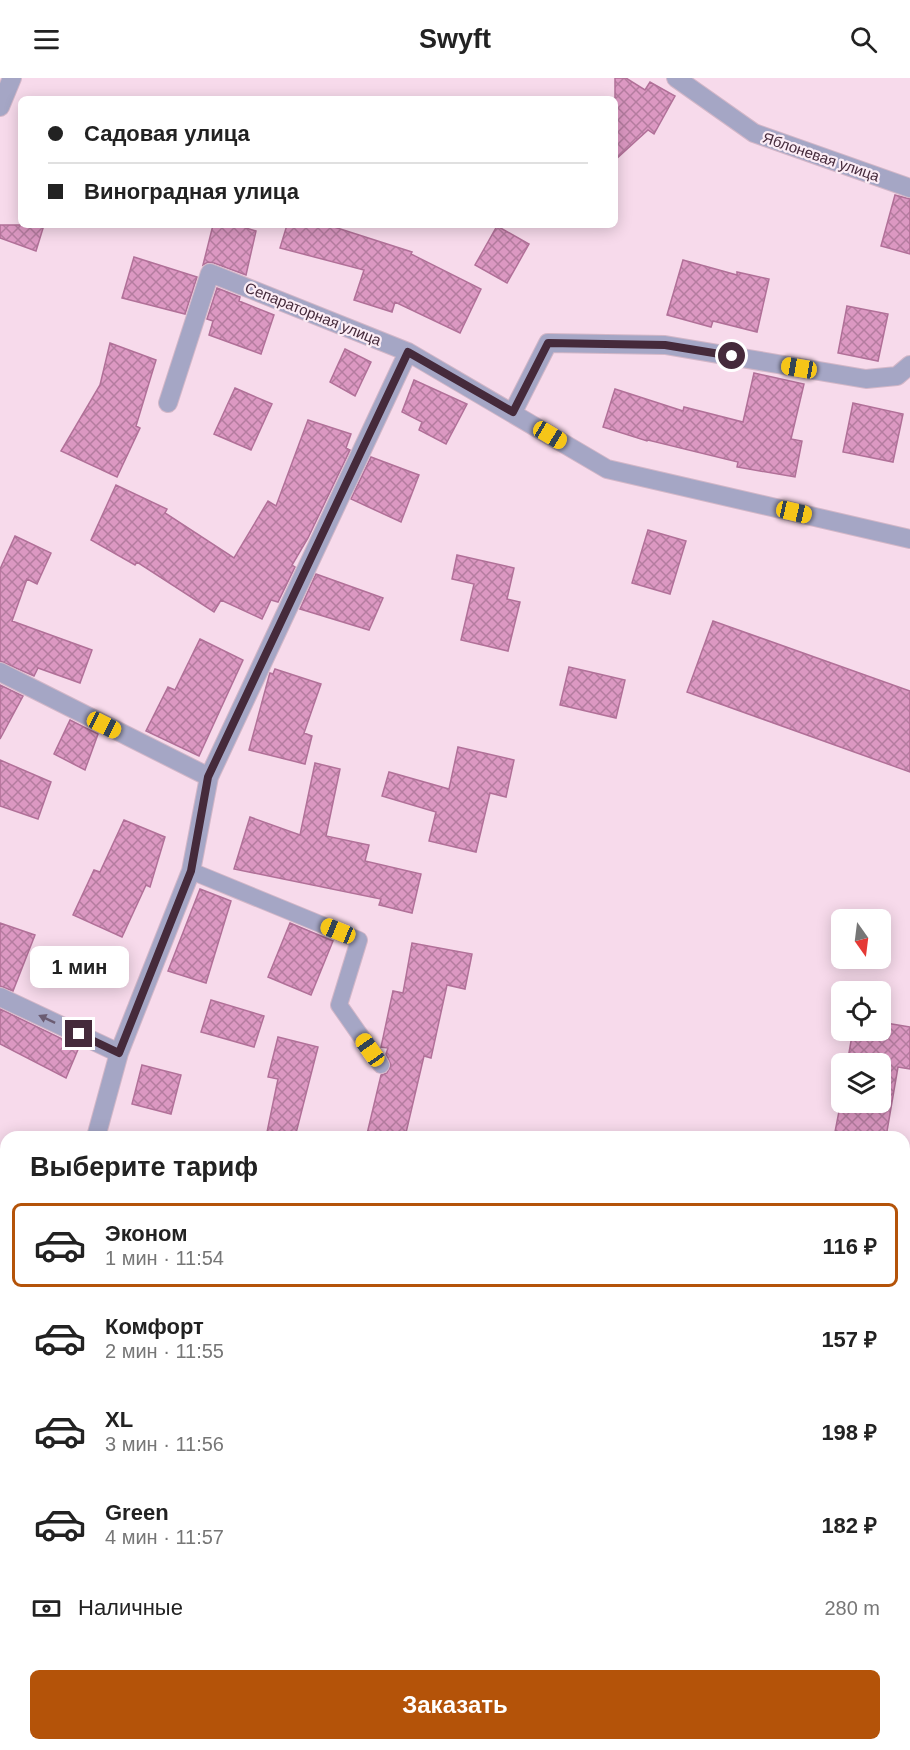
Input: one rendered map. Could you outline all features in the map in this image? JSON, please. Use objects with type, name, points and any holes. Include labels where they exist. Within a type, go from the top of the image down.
[{"type":"street","points":[[0,107],[12,78]]},
{"type":"street","name":"Яблоневая улица","points":[[676,78],[754,133],[910,188]]},
{"type":"street","name":"Сепараторная улица","points":[[168,403],[210,273],[408,352],[607,469],[910,539]]},
{"type":"street","points":[[513,412],[548,343],[665,345],[866,379],[897,376],[910,365]]},
{"type":"street","points":[[98,1131],[119,1053],[191,871],[208,777],[408,352]]},
{"type":"street","points":[[0,672],[208,777]]},
{"type":"street","points":[[0,997],[119,1053]]},
{"type":"lane","points":[[191,871],[359,940],[339,1005],[381,1065]]},
{"type":"building","points":[[615,78],[626,78],[645,90],[650,82],[675,96],[654,134],[648,130],[618,157],[618,96],[615,96]]},
{"type":"building","points":[[895,195],[910,199],[910,254],[881,246]]},
{"type":"building","points":[[0,225],[43,228],[36,251],[0,238]]},
{"type":"building","points":[[212,228],[246,228],[256,231],[246,275],[214,263],[208,262],[203,265]]},
{"type":"building","points":[[286,228],[337,228],[412,252],[411,254],[481,289],[460,333],[395,302],[392,312],[354,300],[364,270],[280,248]]},
{"type":"building","points":[[496,228],[501,228],[529,244],[507,283],[475,265]]},
{"type":"building","points":[[134,257],[197,277],[185,314],[122,298]]},
{"type":"building","points":[[683,260],[737,275],[737,272],[769,279],[757,332],[713,321],[711,327],[667,315]]},
{"type":"building","points":[[217,288],[240,297],[239,301],[274,315],[261,354],[209,335],[213,321],[207,319]]},
{"type":"building","points":[[847,306],[888,314],[878,361],[838,353]]},
{"type":"building","points":[[110,343],[156,360],[136,426],[140,428],[117,477],[61,451],[100,385]]},
{"type":"building","points":[[345,349],[371,362],[355,396],[330,382]]},
{"type":"building","points":[[754,373],[804,384],[791,439],[802,441],[795,477],[737,467],[738,462],[647,441],[603,427],[615,389],[683,411],[684,407],[743,422]]},
{"type":"building","points":[[414,380],[467,404],[446,444],[419,430],[422,422],[402,412]]},
{"type":"building","points":[[235,388],[272,404],[251,450],[214,434]]},
{"type":"building","points":[[853,403],[903,414],[893,462],[843,452]]},
{"type":"building","points":[[308,420],[351,434],[346,448],[350,450],[308,538],[292,565],[295,567],[278,602],[271,600],[262,619],[221,600],[214,612],[137,562],[135,565],[91,540],[116,485],[167,509],[165,513],[234,558],[268,501],[276,506]]},
{"type":"building","points":[[371,457],[419,475],[401,522],[351,499]]},
{"type":"building","points":[[648,530],[686,541],[670,594],[632,583]]},
{"type":"building","points":[[15,536],[51,553],[37,584],[27,579],[12,621],[92,650],[80,683],[38,668],[34,676],[0,661],[0,569]]},
{"type":"building","points":[[457,555],[514,568],[507,599],[520,602],[508,651],[461,640],[474,584],[452,579]]},
{"type":"building","points":[[316,574],[383,598],[369,630],[300,609]]},
{"type":"building","points":[[713,621],[910,691],[910,772],[687,692]]},
{"type":"building","points":[[200,639],[243,660],[199,756],[146,731],[168,687],[175,690]]},
{"type":"building","points":[[569,667],[625,680],[616,718],[560,705]]},
{"type":"building","points":[[275,669],[321,684],[304,733],[312,736],[305,764],[249,750],[269,676]]},
{"type":"building","points":[[0,685],[23,696],[0,739]]},
{"type":"building","points":[[70,720],[98,734],[85,770],[54,754]]},
{"type":"building","points":[[458,747],[514,760],[506,797],[490,793],[476,852],[429,841],[436,812],[382,796],[389,772],[449,789]]},
{"type":"building","points":[[0,760],[51,782],[38,819],[0,806]]},
{"type":"building","points":[[315,763],[340,769],[326,836],[369,845],[365,861],[421,874],[412,913],[379,905],[381,899],[234,869],[250,817],[300,835]]},
{"type":"building","points":[[124,820],[165,837],[150,887],[146,885],[122,937],[73,915],[94,870],[100,872]]},
{"type":"building","points":[[200,889],[231,901],[206,983],[168,971]]},
{"type":"building","points":[[0,923],[35,935],[13,991],[0,986]]},
{"type":"building","points":[[290,923],[333,941],[311,995],[268,977]]},
{"type":"building","points":[[412,943],[472,954],[465,989],[447,985],[431,1058],[424,1056],[406,1131],[368,1131],[381,1075],[387,1073],[391,1065],[386,1054],[388,1048],[381,1047],[393,991],[403,993]]},
{"type":"building","points":[[211,1000],[264,1016],[254,1047],[201,1032]]},
{"type":"building","points":[[0,1009],[79,1047],[66,1078],[0,1044]]},
{"type":"building","points":[[891,1024],[910,1027],[910,1069],[898,1067],[891,1108],[891,1053],[849,1053],[851,1041],[891,1041]]},
{"type":"building","points":[[278,1037],[318,1047],[297,1131],[267,1131],[278,1079],[268,1077]]},
{"type":"building","points":[[142,1065],[181,1075],[171,1114],[132,1104]]},
{"type":"building","points":[[839,1113],[890,1113],[887,1131],[835,1131]]},
{"type":"route","points":[[79,1034],[119,1053],[191,871],[208,777],[408,352],[513,412],[548,343],[665,345],[732,356]]}]
